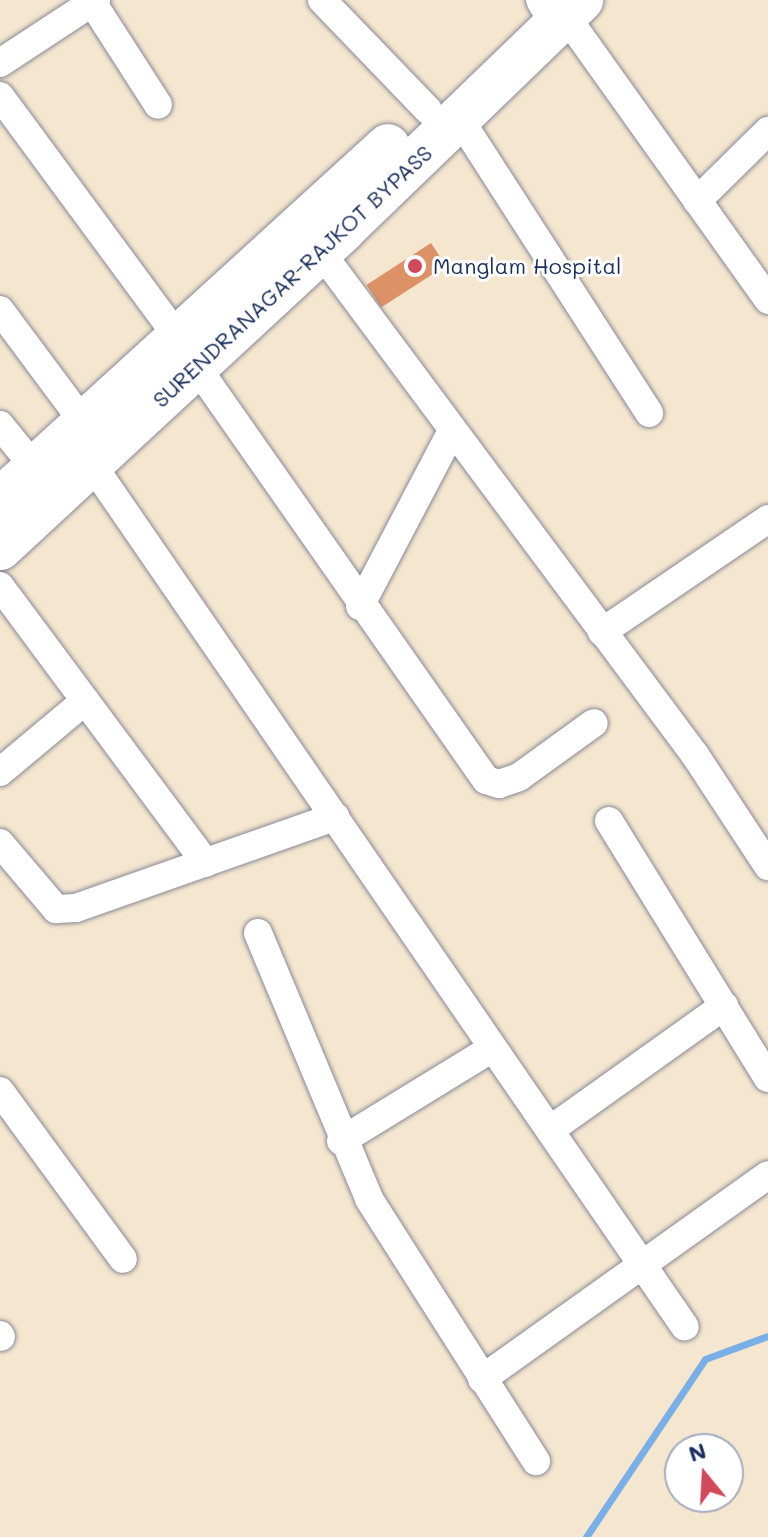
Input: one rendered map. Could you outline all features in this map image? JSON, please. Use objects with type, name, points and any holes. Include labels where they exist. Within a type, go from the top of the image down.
[{"type":"main road","name":"SURENDRANAGAR-RAJKOT BYPASS","points":[[0,548],[88,443],[443,114],[556,4]]},
{"type":"main road","name":"SURENDRANAGAR-RAJKOT BYPASS","points":[[187,352],[320,251],[443,114]]},
{"type":"main road","name":"SURENDRANAGAR-RAJKOT BYPASS","points":[[0,500],[35,468],[88,443]]},
{"type":"street","points":[[322,0],[443,114],[649,413]]},
{"type":"street","points":[[0,63],[94,1],[158,105]]},
{"type":"street","points":[[556,4],[768,300]]},
{"type":"street","points":[[0,96],[187,352],[360,606],[486,780],[499,784],[519,777],[594,723]]},
{"type":"street","points":[[697,201],[768,131]]},
{"type":"street","points":[[320,251],[695,755],[768,866]]},
{"type":"street","points":[[0,310],[335,817],[685,1327]]},
{"type":"street","points":[[0,425],[35,468]]},
{"type":"street","points":[[360,606],[452,431]]},
{"type":"street","points":[[602,632],[768,519]]},
{"type":"street","points":[[0,586],[206,863]]},
{"type":"street","points":[[0,772],[85,701]]},
{"type":"street","points":[[0,843],[56,909],[76,908],[335,817]]},
{"type":"street","points":[[609,821],[768,1078]]},
{"type":"street","points":[[258,933],[341,1141],[369,1199],[536,1461]]},
{"type":"street","points":[[550,1130],[724,1006]]},
{"type":"street","points":[[341,1141],[493,1048]]},
{"type":"street","points":[[0,1091],[123,1259]]},
{"type":"street","points":[[482,1379],[768,1175]]},
{"type":"building","points":[[431,243],[446,266],[381,308],[366,285]]},
{"type":"waterway","points":[[586,1537],[705,1359],[768,1336]]},
{"type":"place","name":"Manglam Hospital","points":[[415,266]]}]
